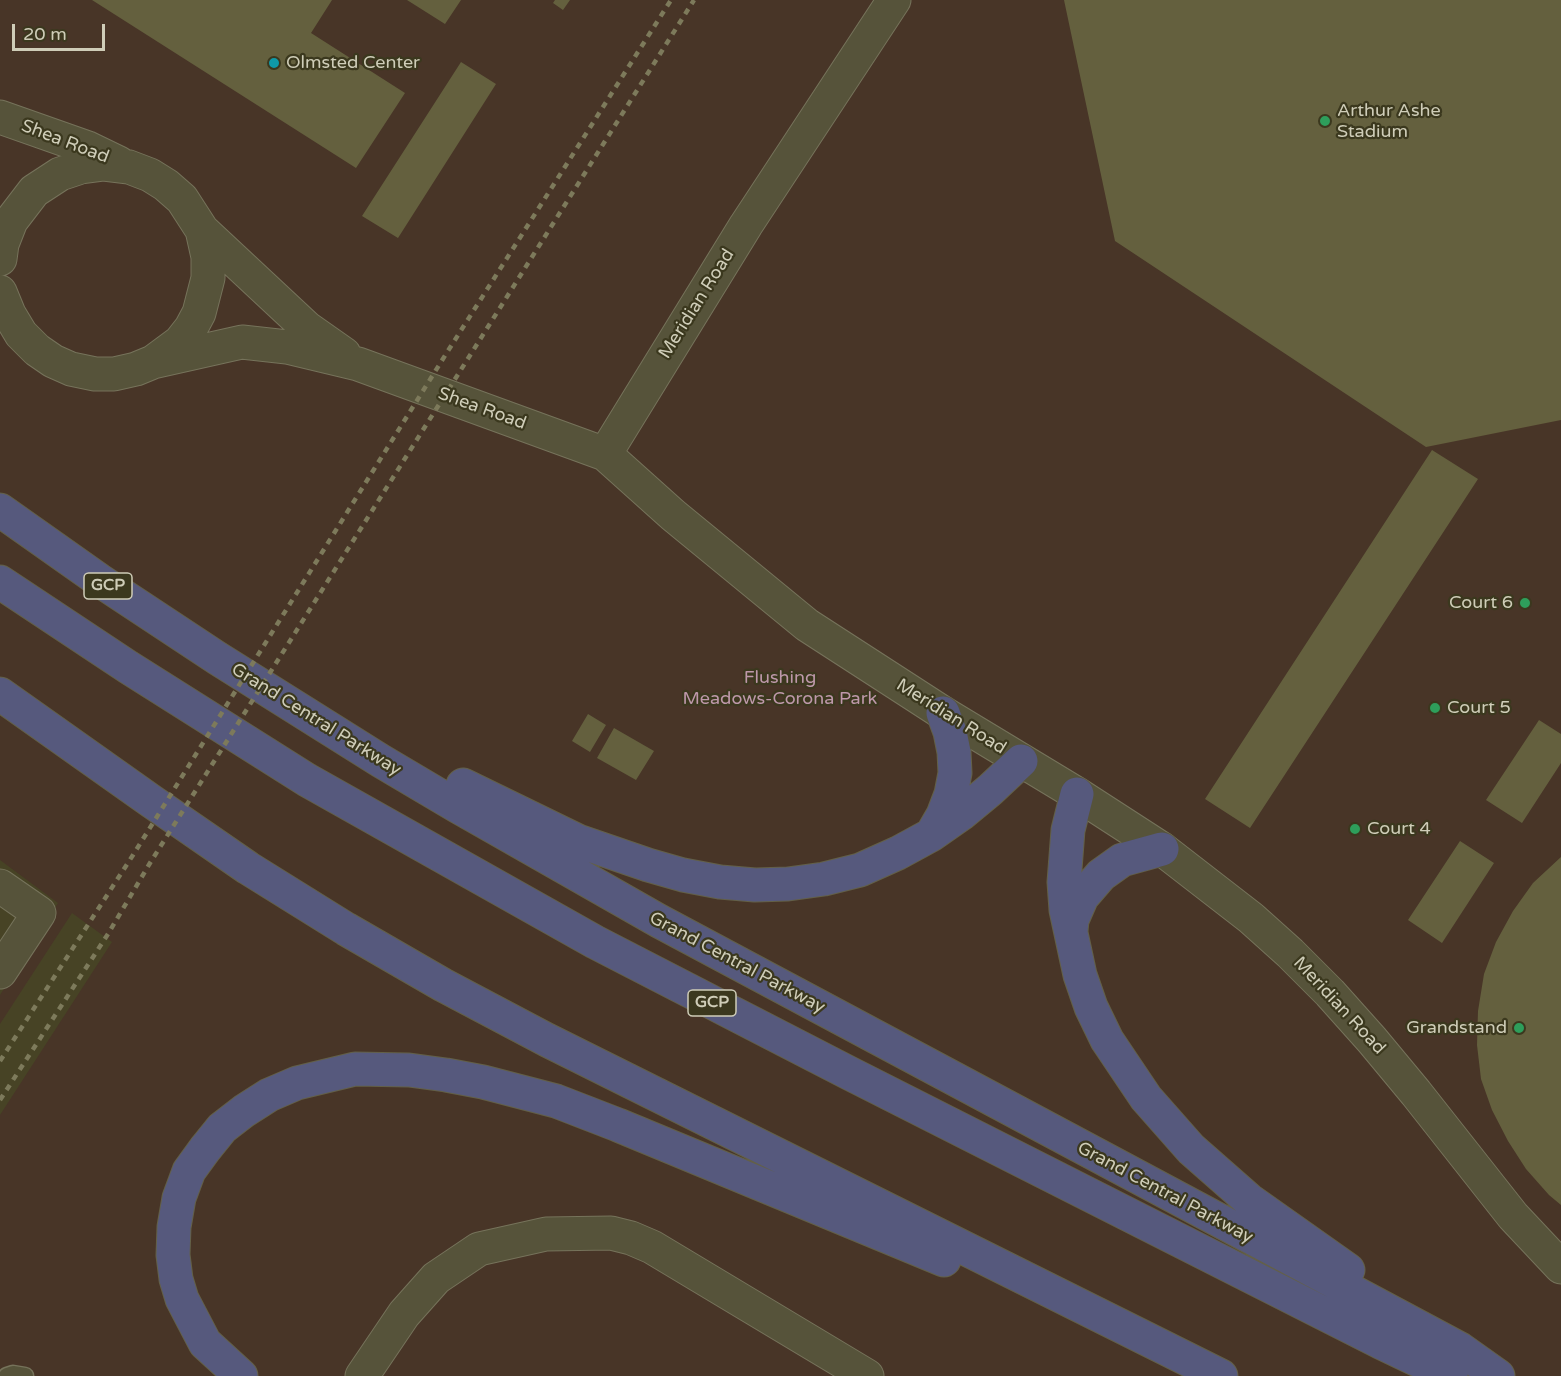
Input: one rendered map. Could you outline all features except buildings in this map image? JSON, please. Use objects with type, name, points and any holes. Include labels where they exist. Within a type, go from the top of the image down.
[{"type":"highway","name":"Grand Central Parkway","points":[[0,510],[99,580],[217,658],[381,761],[659,921],[1455,1363]]},
{"type":"highway","name":"Grand Central Parkway","points":[[0,582],[128,667],[307,780],[565,925],[847,1072],[1380,1342],[1498,1376]]},
{"type":"highway","points":[[217,658],[578,842],[683,875],[720,882],[755,885],[788,884],[824,879],[860,870],[898,854],[931,835],[976,802],[1021,761]]},
{"type":"highway","points":[[0,693],[248,868],[346,929],[443,985],[547,1040],[1213,1372]]},
{"type":"highway","points":[[931,835],[947,804],[955,773],[950,732],[943,713]]},
{"type":"highway","points":[[1077,794],[1068,830],[1064,882],[1070,936],[1091,1007],[1107,1040],[1139,1089],[1191,1149],[1249,1200],[1455,1363]]},
{"type":"highway","points":[[1070,936],[1072,920],[1082,897],[1101,875],[1122,860],[1162,849]]},
{"type":"highway","points":[[241,1376],[205,1343],[186,1308],[176,1279],[173,1255],[174,1227],[179,1198],[189,1172],[222,1128],[269,1095],[297,1083],[327,1075],[379,1069],[409,1070],[483,1082],[545,1098],[586,1112],[1213,1372]]},
{"type":"street","name":"Meridian Road","points":[[894,0],[746,225],[605,454],[673,516],[807,625],[943,713],[1077,794],[1162,849],[1251,918],[1330,993],[1416,1093],[1513,1216],[1561,1267]]},
{"type":"street","name":"Shea Road","points":[[0,117],[88,148],[150,175],[166,185],[182,199],[202,230],[307,328],[358,364]]},
{"type":"street","points":[[0,259],[2,244],[11,221],[25,201],[40,187],[60,174],[81,167],[104,164],[129,167]]},
{"type":"street","points":[[0,292],[21,334],[37,350],[53,361],[71,369],[95,374],[114,374],[136,369],[153,362],[180,342],[199,313],[208,278],[208,257],[202,230]]},
{"type":"street","name":"Shea Road","points":[[153,362],[242,342],[287,347],[358,364],[605,454]]},
{"type":"street","points":[[0,886],[39,913],[0,972]]},
{"type":"street","points":[[362,1376],[404,1314],[436,1278],[479,1249],[546,1234],[611,1233],[652,1247],[867,1376]]},
{"type":"lane","points":[[8,1376],[13,1374],[25,1376]]},
{"type":"green space","name":"Flushing Meadows-Corona Park","points":[[0,0],[1561,0],[1561,1376],[0,1376],[0,1115],[112,942],[72,913],[0,1024],[0,995],[58,903],[0,860]]},
{"type":"railway","points":[[0,1061],[133,855],[446,354],[671,0]]},
{"type":"railway","points":[[0,1100],[108,934],[150,863],[694,0]]},
{"type":"place","name":"Olmsted Center","points":[[274,63]]},
{"type":"place","name":"Arthur Ashe Stadium","points":[[1325,121]]},
{"type":"place","name":"Court 6","points":[[1525,603]]},
{"type":"place","name":"Court 5","points":[[1435,708]]},
{"type":"place","name":"Court 4","points":[[1355,829]]},
{"type":"place","name":"Grandstand","points":[[1519,1028]]}]
